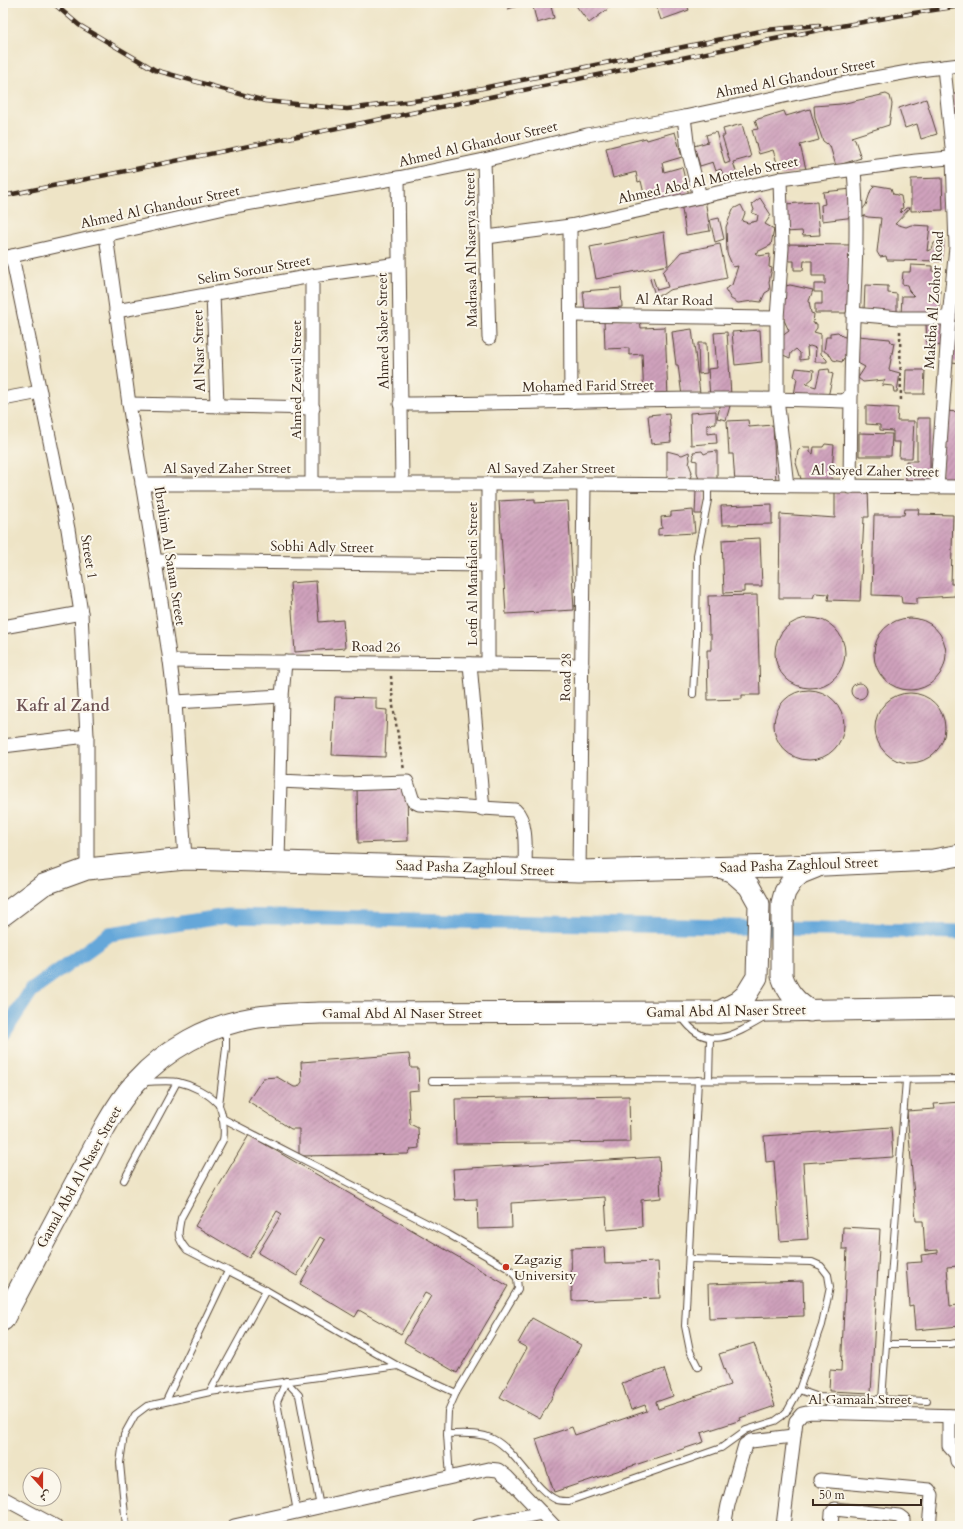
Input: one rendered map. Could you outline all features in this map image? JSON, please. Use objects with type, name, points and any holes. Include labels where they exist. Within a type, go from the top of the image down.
[{"type":"highway","name":"Saad Pasha Zaghloul Street","points":[[3,915],[44,885],[87,869],[185,859],[525,870],[579,870],[825,865],[933,860],[960,855]]},
{"type":"highway","points":[[810,1011],[795,1000],[785,985],[782,976],[782,903],[785,892],[792,881],[801,873],[812,867],[825,865]]},
{"type":"highway","points":[[719,1012],[738,1002],[749,990],[757,977],[759,904],[755,895],[745,882],[733,872],[723,868]]},
{"type":"highway","name":"Gamal Abd Al Naser Street","points":[[3,1320],[119,1103],[136,1082],[156,1063],[177,1047],[201,1034],[226,1024],[265,1016],[320,1013],[719,1012],[960,1008]]},
{"type":"street","name":"Ahmed Al Ghandour Street","points":[[8,257],[229,207],[398,178],[484,160],[587,135],[836,85],[919,70],[960,65]]},
{"type":"street","name":"Maktba Al Zohor Road","points":[[937,487],[949,318],[958,247],[957,157],[944,67]]},
{"type":"street","points":[[684,116],[688,150],[700,197]]},
{"type":"street","name":"Ahmed Abd Al Motteleb Street","points":[[487,237],[570,226],[780,179],[957,157]]},
{"type":"street","name":"Madrasa Al Naserya Street","points":[[484,160],[489,338]]},
{"type":"street","points":[[850,486],[851,394],[857,202],[854,170]]},
{"type":"street","name":"Ahmed Saber Street","points":[[398,178],[402,483]]},
{"type":"street","points":[[780,179],[782,248],[777,318],[777,398],[787,486]]},
{"type":"street","points":[[570,226],[571,402]]},
{"type":"street","name":"Ibrahim Al Sanan Street","points":[[106,235],[129,404],[170,661],[175,702],[185,859]]},
{"type":"street","name":"Street 1","points":[[8,257],[40,392],[68,529],[81,613],[87,736],[87,869]]},
{"type":"street","name":"Selim Sorour Street","points":[[116,310],[312,276],[398,264]]},
{"type":"street","name":"Ahmed Zewil Street","points":[[312,276],[312,484]]},
{"type":"street","name":"Al Nasr Street","points":[[213,294],[217,406]]},
{"type":"street","points":[[853,314],[899,318],[949,318]]},
{"type":"street","name":"Al Atar Road","points":[[571,315],[777,318]]},
{"type":"street","points":[[3,399],[40,392]]},
{"type":"street","name":"Mohamed Farid Street","points":[[400,404],[777,398],[842,400],[848,398],[851,394]]},
{"type":"street","points":[[129,404],[312,408]]},
{"type":"street","name":"Al Sayed Zaher Street","points":[[142,484],[402,483],[960,487]]},
{"type":"street","name":"Lotfi Al Manfaloti Street","points":[[488,484],[488,664]]},
{"type":"street","name":"Road 28","points":[[579,870],[584,484]]},
{"type":"street","name":"Sobhi Adly Street","points":[[155,562],[488,565]]},
{"type":"street","points":[[3,627],[81,613]]},
{"type":"street","name":"Road 26","points":[[170,661],[582,665]]},
{"type":"street","points":[[278,861],[282,696],[285,662]]},
{"type":"street","points":[[470,664],[484,809]]},
{"type":"street","points":[[175,702],[282,696]]},
{"type":"street","points":[[3,746],[87,736]]},
{"type":"street","points":[[280,781],[344,784],[407,782],[413,801],[419,804],[484,809],[512,809],[520,814],[523,822],[525,870]]},
{"type":"street","name":"Al Gamaah Street","points":[[783,1526],[796,1421],[798,1417],[806,1413],[955,1416]]},
{"type":"street","points":[[955,1416],[948,1443],[956,1454],[957,1460],[960,1464]]},
{"type":"street","points":[[724,1526],[728,1505],[745,1445],[751,1441],[794,1436]]},
{"type":"street","points":[[234,1526],[488,1469],[498,1470],[508,1477],[554,1526]]},
{"type":"street","points":[[820,1480],[929,1490],[932,1495],[929,1526]]},
{"type":"street","points":[[3,1498],[55,1526]]},
{"type":"street","points":[[830,1526],[832,1512],[836,1509],[899,1516],[903,1519],[902,1526]]},
{"type":"street","points":[[478,1526],[542,1513]]},
{"type":"lane","points":[[693,694],[696,636],[697,555],[708,500],[708,485]]},
{"type":"lane","points":[[679,1012],[692,1030],[710,1038],[724,1038],[776,1011]]},
{"type":"lane","points":[[226,1024],[226,1048],[219,1105],[225,1132],[223,1140],[181,1218],[179,1240],[187,1250],[266,1290],[398,1366],[456,1393]]},
{"type":"lane","points":[[708,1080],[710,1038]]},
{"type":"lane","points":[[432,1080],[960,1079]]},
{"type":"lane","points":[[698,1080],[685,1326],[690,1351],[698,1367]]},
{"type":"lane","points":[[882,1400],[906,1080]]},
{"type":"lane","points":[[136,1082],[176,1082],[198,1089],[219,1105]]},
{"type":"lane","points":[[124,1180],[176,1082]]},
{"type":"lane","points":[[222,1118],[448,1234],[509,1268],[517,1278],[518,1289],[456,1393],[448,1411],[447,1434],[450,1478]]},
{"type":"lane","points":[[447,1434],[477,1435],[493,1438],[510,1452],[548,1495],[558,1501],[569,1501],[721,1448],[746,1430],[774,1421],[782,1416],[788,1410],[799,1390],[822,1324],[830,1287],[828,1275],[821,1266],[812,1262],[689,1259]]},
{"type":"lane","points":[[166,1401],[228,1271]]},
{"type":"lane","points":[[210,1392],[266,1290]]},
{"type":"lane","points":[[886,1344],[951,1344],[960,1342]]},
{"type":"lane","points":[[126,1526],[120,1463],[124,1435],[135,1415],[147,1406],[210,1392],[398,1366]]},
{"type":"lane","points":[[286,1381],[299,1395],[320,1507]]},
{"type":"lane","points":[[286,1381],[277,1402],[297,1512]]},
{"type":"lane","points":[[799,1390],[819,1397],[927,1401]]},
{"type":"path","points":[[899,318],[901,403]]},
{"type":"path","points":[[390,663],[393,706],[407,782]]},
{"type":"building","points":[[506,3],[520,3],[521,5],[508,9]]},
{"type":"building","points":[[532,3],[550,3],[554,18],[537,23]]},
{"type":"building","points":[[574,3],[616,3],[589,23]]},
{"type":"building","points":[[655,3],[686,3],[689,10],[661,20]]},
{"type":"building","points":[[886,94],[890,96],[892,104],[889,125],[851,137],[855,140],[861,158],[836,166],[830,146],[823,141],[815,118],[814,106],[841,104]]},
{"type":"building","points":[[953,94],[960,94],[960,132],[953,132]]},
{"type":"building","points":[[926,99],[937,134],[921,139],[917,124],[905,128],[899,108]]},
{"type":"building","points":[[810,109],[819,140],[800,145],[806,169],[781,176],[773,150],[759,154],[752,130],[758,129],[755,120],[784,111],[786,116]]},
{"type":"building","points":[[742,124],[751,157],[733,162],[739,181],[726,185],[721,169],[716,171],[713,162],[700,166],[694,146],[708,142],[706,135],[716,132],[725,164],[730,162],[722,136],[725,136],[723,129]]},
{"type":"building","points":[[675,132],[682,157],[662,163],[664,172],[682,167],[689,195],[647,206],[641,181],[638,182],[636,172],[613,178],[606,148],[646,138],[647,140]]},
{"type":"building","points":[[942,178],[943,210],[911,211],[911,179]]},
{"type":"building","points":[[873,185],[891,188],[893,194],[901,196],[903,208],[900,209],[901,213],[906,208],[910,208],[895,224],[906,227],[911,225],[930,226],[927,251],[932,249],[934,243],[944,240],[942,261],[887,260],[886,256],[880,257],[877,252],[881,218],[868,217],[859,214],[866,205],[871,190],[874,187]]},
{"type":"building","points":[[852,189],[855,217],[822,221],[821,205],[825,204],[823,192]]},
{"type":"building","points":[[760,198],[771,215],[765,224],[774,229],[771,245],[755,253],[759,256],[770,254],[769,267],[772,268],[769,282],[770,290],[765,293],[761,302],[753,301],[738,303],[731,299],[725,289],[732,285],[738,266],[733,267],[727,253],[726,227],[733,209],[741,205],[745,213],[742,221],[748,223],[757,221],[758,215],[752,213],[754,210],[752,204]]},
{"type":"building","points":[[705,199],[710,231],[686,235],[681,203]]},
{"type":"building","points":[[817,202],[820,235],[803,236],[802,231],[785,232],[783,204]]},
{"type":"building","points":[[719,218],[724,239],[715,242],[710,220]]},
{"type":"building","points":[[664,232],[668,265],[596,279],[590,247]]},
{"type":"building","points":[[720,244],[727,278],[669,290],[662,295],[655,295],[650,279],[653,278],[657,290],[668,287],[663,272],[681,252]]},
{"type":"building","points":[[784,244],[850,245],[850,313],[815,313],[815,304],[822,304],[822,292],[814,292],[814,284],[825,284],[825,276],[812,276],[812,261],[804,261],[803,270],[794,270],[794,261],[784,261]]},
{"type":"building","points":[[911,265],[933,266],[933,272],[935,272],[937,278],[934,286],[936,290],[940,290],[939,317],[901,315],[902,296],[914,296],[909,291],[907,285],[902,284],[903,272],[910,272]]},
{"type":"building","points":[[790,285],[813,290],[809,301],[811,313],[814,314],[813,323],[817,324],[817,328],[814,332],[821,334],[821,354],[827,362],[815,362],[816,348],[810,346],[807,347],[808,359],[800,360],[800,353],[796,349],[791,353],[790,358],[781,354],[781,337],[789,331],[779,309],[782,287]]},
{"type":"building","points":[[865,285],[888,286],[888,293],[897,294],[897,313],[864,311]]},
{"type":"building","points":[[621,288],[622,307],[585,310],[583,291]]},
{"type":"building","points":[[954,296],[960,296],[960,363],[952,362]]},
{"type":"building","points":[[640,318],[641,328],[665,327],[668,397],[644,398],[642,354],[629,355],[629,348],[605,349],[604,320]]},
{"type":"building","points":[[945,321],[946,345],[927,346],[926,322]]},
{"type":"building","points":[[692,329],[700,393],[682,396],[672,332]]},
{"type":"building","points":[[760,330],[762,362],[735,365],[732,332]]},
{"type":"building","points":[[727,332],[731,396],[710,398],[708,369],[717,368],[714,333]]},
{"type":"building","points":[[838,332],[842,336],[848,338],[846,357],[842,362],[833,360],[830,355],[824,351],[826,337],[830,337],[830,333]]},
{"type":"building","points":[[858,336],[890,339],[891,342],[894,343],[889,370],[900,373],[897,392],[894,392],[893,386],[882,385],[885,380],[863,382],[858,378],[865,367],[856,362]]},
{"type":"building","points":[[698,343],[706,343],[707,373],[699,374]]},
{"type":"building","points":[[796,368],[814,370],[813,378],[806,384],[816,387],[820,370],[829,369],[830,373],[833,374],[828,397],[794,395],[797,378],[794,376]]},
{"type":"building","points":[[906,370],[925,370],[924,394],[905,394]]},
{"type":"building","points":[[721,403],[730,406],[726,420],[717,418]]},
{"type":"building","points":[[866,406],[898,408],[897,421],[914,421],[912,458],[899,458],[900,442],[893,442],[893,431],[880,430],[880,425],[866,424]]},
{"type":"building","points":[[716,411],[716,424],[707,425],[707,434],[716,433],[717,443],[691,445],[690,413]]},
{"type":"building","points":[[944,411],[960,412],[960,483],[941,483]]},
{"type":"building","points":[[669,413],[671,442],[651,444],[648,415]]},
{"type":"building","points":[[917,418],[930,418],[930,481],[906,481],[906,461],[917,461]]},
{"type":"building","points":[[748,420],[749,427],[773,425],[776,482],[735,483],[733,454],[729,454],[727,421]]},
{"type":"building","points":[[859,433],[892,434],[891,456],[859,456]]},
{"type":"building","points":[[825,444],[834,445],[831,482],[801,479],[796,463],[798,451],[802,447],[810,447],[810,452],[813,454],[814,447],[823,447]]},
{"type":"building","points":[[667,451],[682,455],[689,452],[689,464],[692,472],[690,479],[667,480]]},
{"type":"building","points":[[702,451],[704,454],[717,451],[717,480],[699,480],[697,461],[693,460],[693,452]]},
{"type":"building","points":[[696,491],[705,491],[704,514],[695,514]]},
{"type":"building","points":[[868,491],[869,517],[864,517],[860,601],[828,600],[829,594],[815,593],[813,598],[779,598],[780,514],[835,518],[835,492]]},
{"type":"building","points":[[535,499],[535,503],[568,501],[574,610],[506,614],[499,501]]},
{"type":"building","points":[[772,504],[772,524],[722,525],[721,506]]},
{"type":"building","points":[[905,509],[919,509],[918,514],[953,515],[951,584],[956,584],[955,596],[917,598],[917,604],[902,603],[901,596],[872,595],[874,515],[904,515]]},
{"type":"building","points":[[693,510],[695,533],[658,535],[658,529],[662,528],[661,517],[671,516],[671,512]]},
{"type":"building","points":[[760,538],[762,586],[744,586],[744,592],[724,593],[722,540]]},
{"type":"building","points":[[316,581],[319,622],[343,620],[345,648],[295,652],[290,583]]},
{"type":"building","points":[[757,595],[760,695],[742,695],[742,699],[708,700],[707,650],[711,650],[711,634],[709,634],[708,596]]},
{"type":"building","points":[[810,618],[823,621],[835,628],[842,640],[845,653],[842,666],[835,678],[823,685],[810,688],[797,685],[785,678],[778,666],[775,653],[778,640],[785,628],[797,621]]},
{"type":"building","points":[[910,618],[930,624],[940,634],[946,654],[940,674],[930,684],[910,690],[890,684],[880,674],[874,654],[880,634],[890,624]]},
{"type":"building","points":[[856,683],[862,683],[867,688],[865,697],[862,699],[856,699],[851,694],[851,688]]},
{"type":"building","points":[[809,690],[822,693],[834,700],[841,712],[844,725],[841,738],[834,750],[822,757],[809,760],[796,757],[784,750],[777,738],[774,725],[777,712],[784,700],[796,693]]},
{"type":"building","points":[[910,693],[923,696],[935,703],[942,715],[945,728],[942,741],[935,753],[923,760],[910,763],[897,760],[885,753],[878,741],[875,728],[878,715],[885,703],[897,696]]},
{"type":"building","points":[[335,697],[376,698],[376,709],[387,710],[385,757],[332,755]]},
{"type":"building","points":[[407,786],[408,841],[358,843],[357,787]]},
{"type":"building","points":[[409,1054],[411,1068],[418,1068],[419,1090],[408,1091],[410,1124],[418,1128],[419,1148],[411,1149],[408,1154],[299,1156],[299,1129],[291,1129],[248,1101],[263,1078],[277,1077],[294,1087],[298,1087],[302,1082],[301,1062]]},
{"type":"building","points":[[629,1096],[630,1142],[456,1144],[455,1099]]},
{"type":"building","points":[[960,1102],[960,1252],[957,1253],[958,1266],[947,1267],[950,1306],[958,1305],[960,1326],[915,1330],[913,1305],[909,1306],[906,1263],[922,1262],[921,1255],[938,1253],[938,1250],[925,1251],[923,1221],[916,1221],[907,1111],[935,1109],[934,1104]]},
{"type":"building","points":[[891,1127],[893,1157],[803,1163],[808,1239],[780,1241],[774,1161],[766,1162],[764,1136]]},
{"type":"building","points":[[249,1135],[508,1286],[457,1373],[404,1342],[431,1296],[425,1293],[401,1334],[359,1310],[355,1317],[300,1284],[325,1240],[320,1237],[297,1276],[258,1253],[282,1214],[277,1211],[249,1258],[195,1226]]},
{"type":"building","points":[[659,1157],[661,1198],[641,1200],[642,1227],[607,1230],[605,1197],[511,1203],[512,1228],[478,1229],[477,1199],[455,1200],[453,1169]]},
{"type":"building","points":[[843,1227],[880,1229],[871,1393],[829,1391],[830,1370],[841,1371],[847,1249],[842,1249]]},
{"type":"building","points":[[604,1247],[605,1264],[658,1262],[660,1298],[572,1301],[571,1248]]},
{"type":"building","points":[[803,1281],[804,1316],[709,1319],[708,1284]]},
{"type":"building","points":[[532,1318],[581,1345],[540,1419],[500,1397],[527,1348],[518,1343]]},
{"type":"building","points":[[754,1343],[775,1406],[740,1418],[741,1420],[701,1433],[704,1442],[554,1492],[536,1439],[572,1427],[575,1435],[647,1411],[645,1405],[631,1410],[622,1383],[664,1369],[673,1396],[656,1402],[658,1409],[730,1385],[719,1354]]},
{"type":"waterway","points":[[3,1034],[31,991],[110,934],[227,916],[960,932]]},
{"type":"railway","points":[[53,3],[79,25],[155,70],[265,101],[347,109],[429,99],[766,30],[819,25]]},
{"type":"railway","points":[[3,196],[824,29],[960,6]]},
{"type":"place","name":"Zagazig University","points":[[506,1267]]},
{"type":"district","name":"Kafr al Zand","points":[[63,706]]}]
